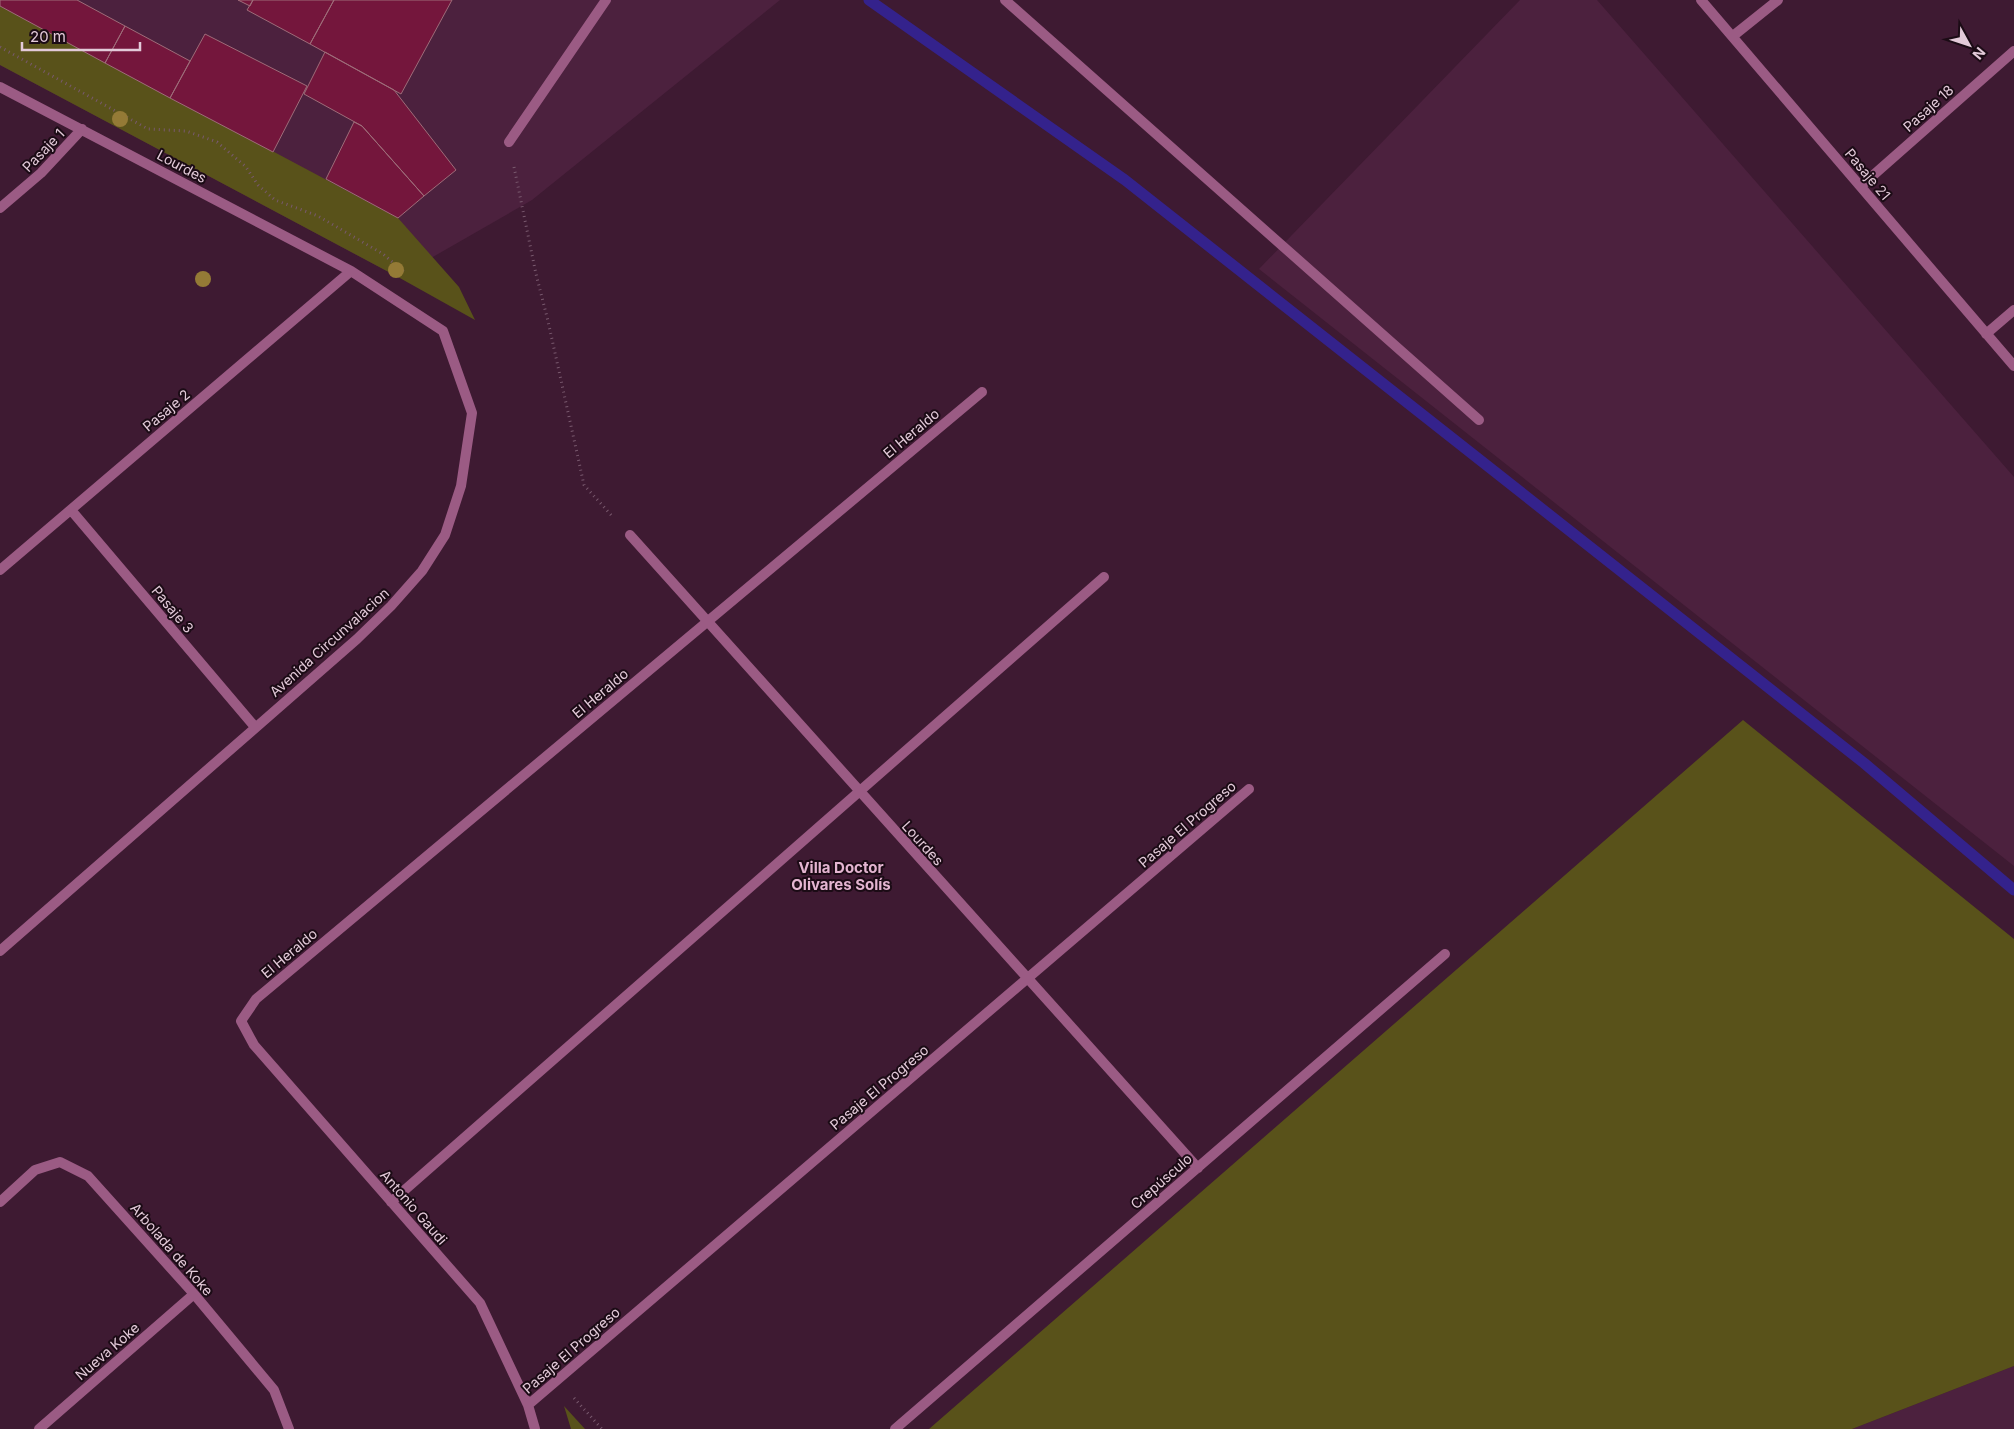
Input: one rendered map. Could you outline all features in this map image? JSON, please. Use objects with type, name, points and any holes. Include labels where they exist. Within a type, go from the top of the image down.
[{"type":"street","points":[[509,142],[606,0]]},
{"type":"street","points":[[1005,0],[1479,420]]},
{"type":"street","name":"Pasaje 21","points":[[1701,0],[2014,366]]},
{"type":"street","points":[[1733,36],[1778,0]]},
{"type":"street","name":"Pasaje 18","points":[[1861,186],[2014,50]]},
{"type":"street","name":"Lourdes","points":[[0,86],[351,271]]},
{"type":"street","name":"Pasaje 1","points":[[0,208],[41,174],[82,129]]},
{"type":"street","name":"Pasaje 2","points":[[0,570],[351,271]]},
{"type":"street","name":"Avenida Circunvalacion","points":[[0,951],[357,640],[422,571],[445,534],[461,486],[472,413],[443,331],[351,271]]},
{"type":"street","points":[[1986,334],[2014,310]]},
{"type":"street","name":"El Heraldo","points":[[241,1021],[256,999],[982,392]]},
{"type":"street","name":"Pasaje 3","points":[[70,510],[255,727]]},
{"type":"street","name":"Lourdes","points":[[630,535],[706,622],[1198,1168]]},
{"type":"street","points":[[391,1202],[1104,577]]},
{"type":"street","name":"Pasaje El Progreso","points":[[528,1405],[1248,789]]},
{"type":"street","name":"Crepúsculo","points":[[895,1429],[1445,954]]},
{"type":"street","name":"Antonio Gaudi","points":[[241,1021],[254,1045],[480,1303],[528,1405],[535,1429]]},
{"type":"street","name":"Arbolada de Koke","points":[[0,1202],[35,1170],[60,1162],[88,1176],[194,1294],[274,1390],[289,1429]]},
{"type":"street","name":"Nueva Koke","points":[[40,1429],[194,1294]]},
{"type":"path","points":[[0,47],[148,129],[186,131],[217,142],[246,167],[258,185],[274,200],[326,221],[383,254],[409,276]]},
{"type":"path","points":[[509,142],[536,274],[584,485],[630,535]]},
{"type":"path","points":[[557,1380],[602,1429]]},
{"type":"shaded area","points":[[0,0],[780,0],[532,200],[398,277],[0,65]]},
{"type":"shaded area","points":[[1520,0],[1597,0],[2014,477],[2014,866],[1259,269]]},
{"type":"shaded area","points":[[0,6],[398,218],[459,287],[475,320],[0,65]]},
{"type":"shaded area","points":[[1743,720],[2014,939],[2014,1366],[1852,1429],[929,1429]]},
{"type":"shaded area","points":[[2014,1366],[2014,1429],[1852,1429]]},
{"type":"shaded area","points":[[564,1406],[585,1429],[571,1429]]},
{"type":"building","points":[[0,0],[77,0],[125,26],[105,63],[0,6]]},
{"type":"building","points":[[238,0],[253,0],[250,6]]},
{"type":"building","points":[[253,0],[334,0],[310,44],[247,10]]},
{"type":"building","points":[[334,0],[452,0],[401,94],[310,44]]},
{"type":"building","points":[[125,26],[190,61],[170,98],[105,63]]},
{"type":"building","points":[[205,34],[307,86],[273,152],[170,98]]},
{"type":"building","points":[[325,52],[394,90],[456,170],[424,196],[362,126],[304,94]]},
{"type":"building","points":[[354,122],[362,126],[424,196],[398,218],[326,179]]},
{"type":"waterway","points":[[869,0],[1125,180],[1864,763],[2014,890]]},
{"type":"district","name":"Villa Doctor Olivares Solís","points":[[841,876]]}]
